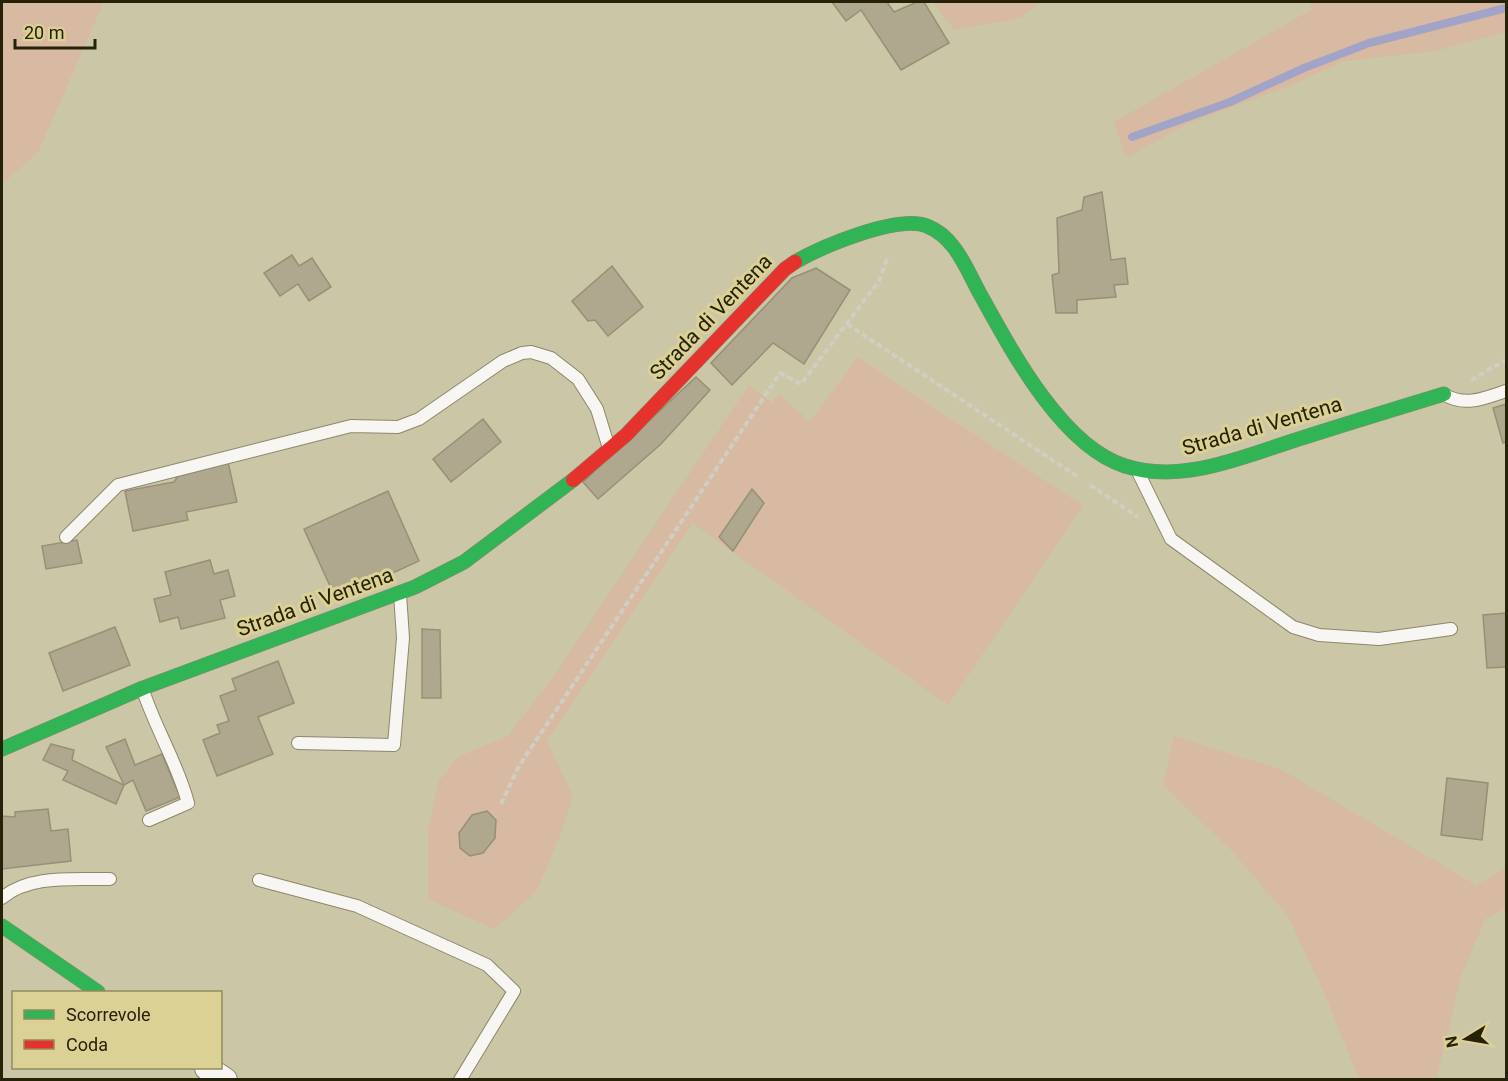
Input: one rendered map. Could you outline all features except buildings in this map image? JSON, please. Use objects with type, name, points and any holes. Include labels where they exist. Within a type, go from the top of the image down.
[{"type":"street","name":"Strada di Ventena","points":[[2,748],[143,688],[400,592],[445,572],[483,550],[553,497],[645,418],[761,290],[785,269],[817,250],[882,229],[918,223],[931,228],[944,238],[955,250],[994,317],[1056,412],[1098,453],[1115,463],[1137,470],[1157,472],[1186,470],[1230,460],[1444,394]]},
{"type":"street","points":[[2,926],[95,991]]},
{"type":"street","points":[[208,1069],[225,1080]]},
{"type":"lane","points":[[66,537],[118,485],[351,426],[398,427],[419,419],[489,370],[522,353],[531,352],[551,358],[578,379],[597,409],[609,449]]},
{"type":"lane","points":[[1444,394],[1460,402],[1479,400],[1506,391]]},
{"type":"lane","points":[[1137,470],[1171,539],[1293,627],[1319,635],[1379,639],[1451,629]]},
{"type":"lane","points":[[298,743],[394,745],[402,648],[400,592]]},
{"type":"lane","points":[[143,688],[153,720],[183,786],[188,803],[149,820]]},
{"type":"lane","points":[[2,898],[20,886],[35,883],[110,879]]},
{"type":"lane","points":[[259,880],[357,906],[487,965],[514,991],[460,1080]]},
{"type":"path","points":[[501,804],[519,766],[780,373],[801,384],[885,272],[888,258],[882,229]]},
{"type":"path","points":[[847,324],[1171,539]]},
{"type":"path","points":[[1444,394],[1506,360]]},
{"type":"shaded area","points":[[2,2],[104,2],[38,152],[2,184]]},
{"type":"shaded area","points":[[933,2],[1040,2],[1021,18],[955,30]]},
{"type":"shaded area","points":[[1311,2],[1506,2],[1506,32],[1435,51],[1344,61],[1294,84],[1187,124],[1126,158],[1114,122],[1311,10]]},
{"type":"shaded area","points":[[858,357],[1083,506],[948,705],[692,523],[547,741],[573,796],[559,838],[536,892],[494,929],[428,899],[428,830],[439,781],[458,757],[508,736],[553,677],[749,385],[772,403],[779,394],[810,422]]},
{"type":"shaded area","points":[[1174,736],[1282,770],[1476,885],[1506,868],[1506,908],[1485,919],[1461,977],[1436,1079],[1359,1079],[1326,997],[1288,916],[1232,851],[1163,785]]},
{"type":"waterway","points":[[1132,137],[1230,102],[1304,68],[1369,43],[1506,8]]},
{"type":"traffic: fast","points":[[795,262],[823,248],[879,228],[914,223],[937,231],[959,254],[1006,340],[1059,417],[1080,438],[1102,455],[1125,466],[1148,471],[1194,470],[1216,465],[1444,394]]},
{"type":"traffic: fast","points":[[2,749],[143,688],[415,587],[464,562],[573,480]]},
{"type":"traffic: fast","points":[[2,926],[97,991]]},
{"type":"traffic: jam","points":[[573,480],[626,435],[785,269],[795,262]]}]
